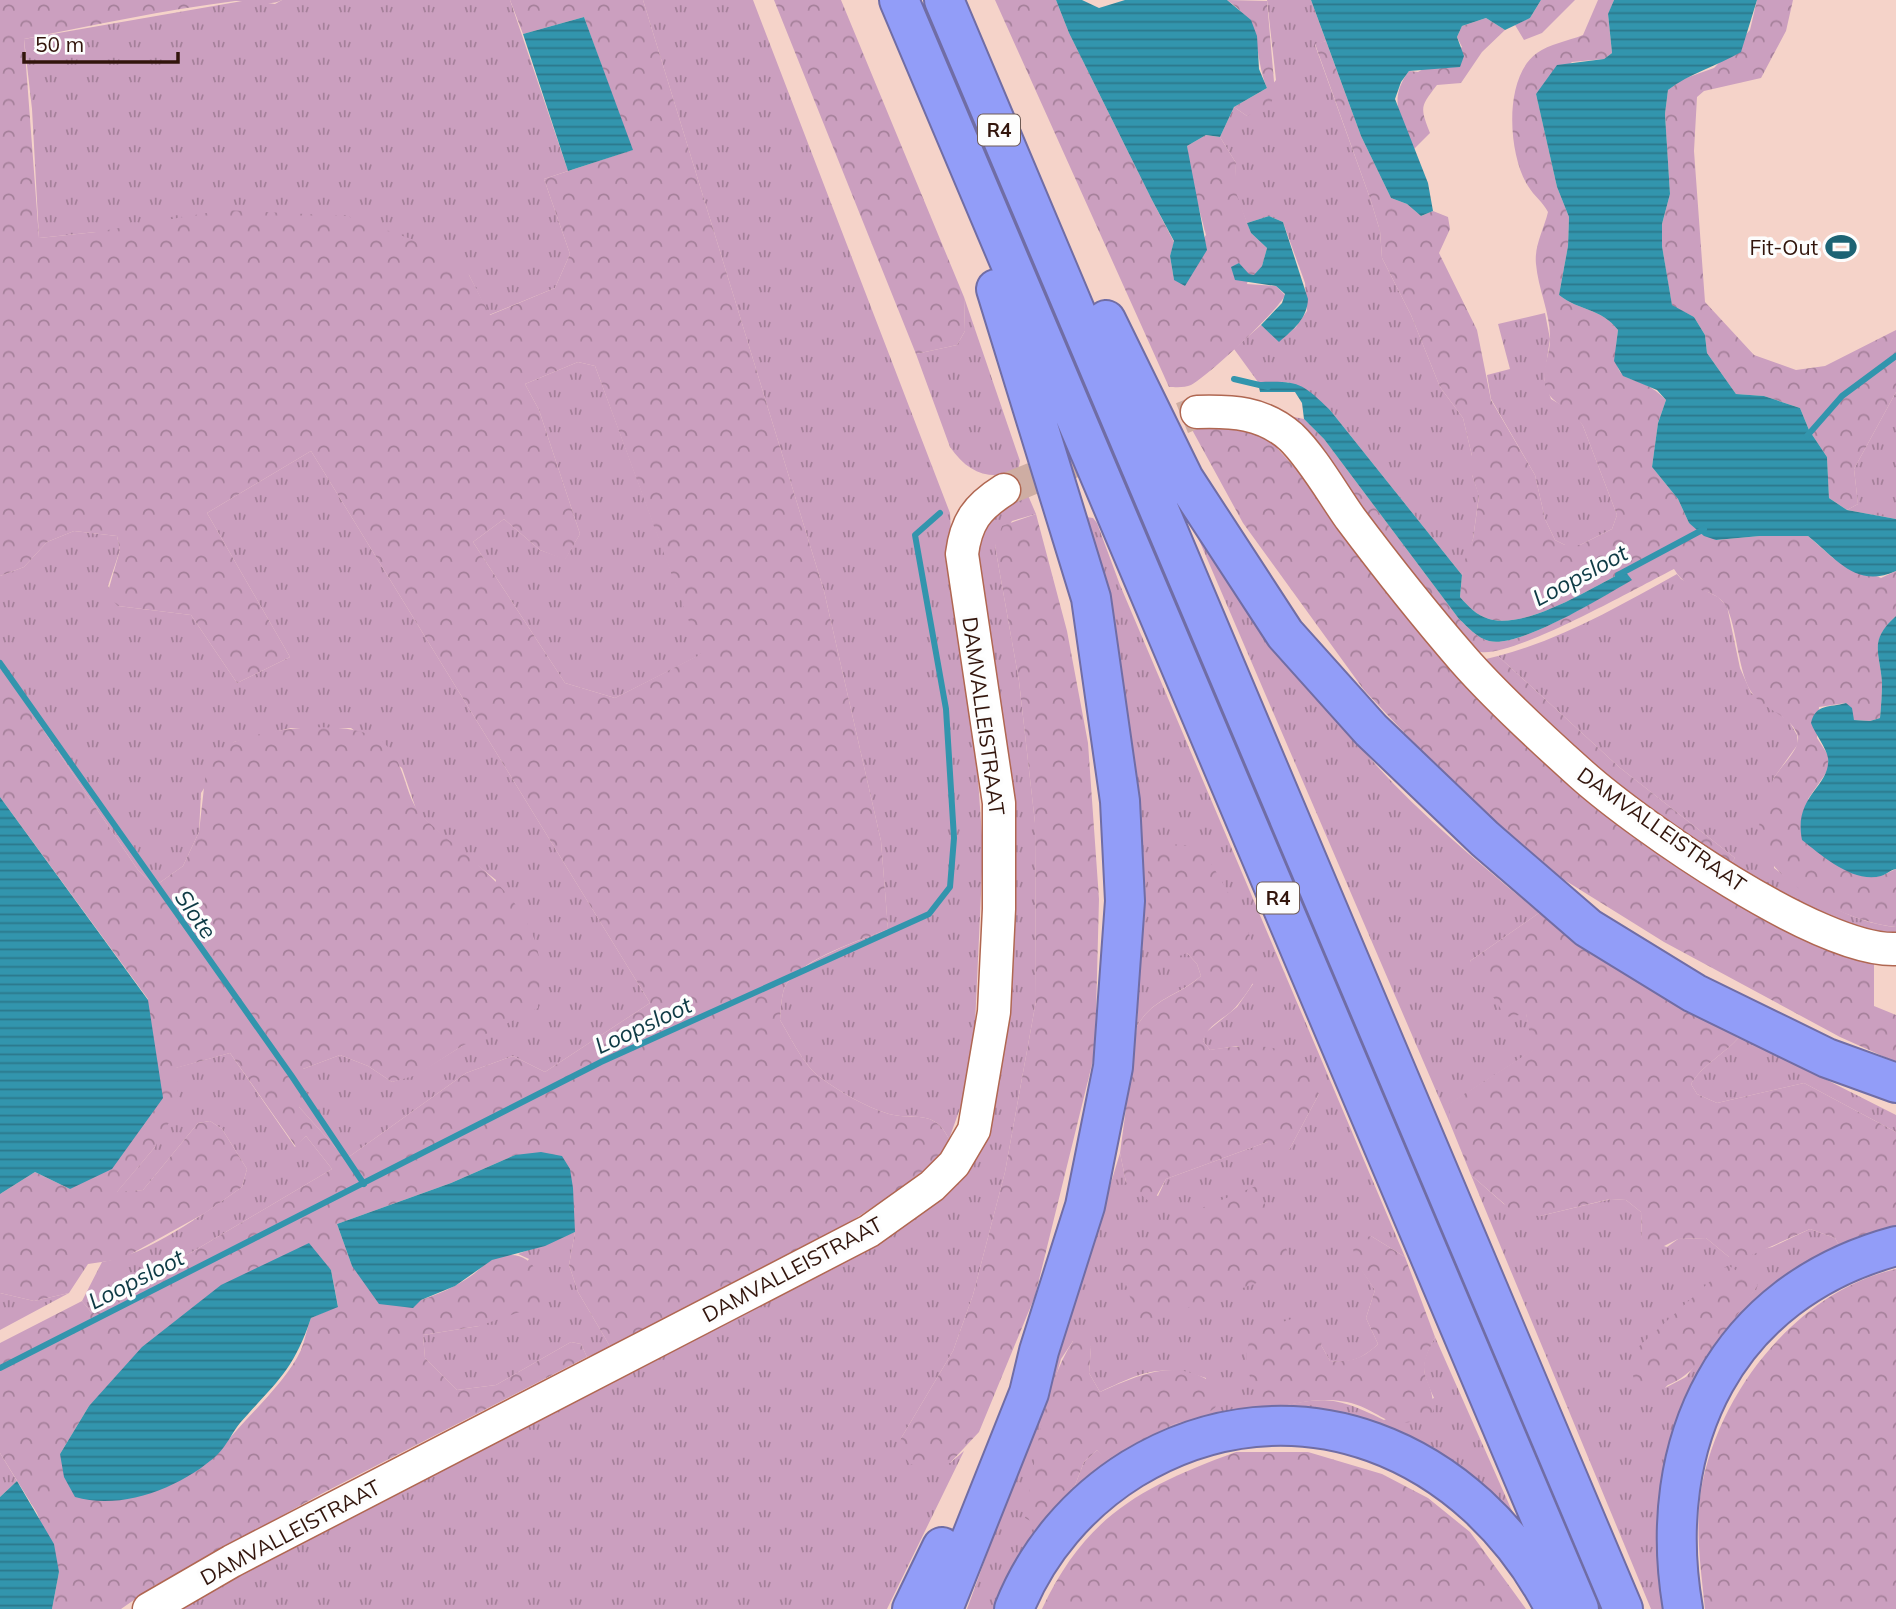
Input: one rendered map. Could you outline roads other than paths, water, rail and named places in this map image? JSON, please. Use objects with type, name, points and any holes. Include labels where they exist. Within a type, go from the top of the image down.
[{"type":"highway","name":"R4","points":[[899,0],[1579,1609]]},
{"type":"highway","name":"R4","points":[[944,0],[1623,1609]]},
{"type":"highway","points":[[943,1609],[1029,1393],[1039,1351],[1085,1206],[1113,1067],[1125,901],[1120,801],[1090,598],[999,303],[978,187]]},
{"type":"highway","points":[[1055,261],[1083,274],[1184,479],[1285,634],[1371,730],[1485,839],[1588,928],[1694,993],[1827,1058],[1896,1100]]},
{"type":"highway","points":[[1827,1058],[1896,1083]]},
{"type":"highway","points":[[1683,1609],[1675,1530],[1678,1490],[1691,1434],[1717,1376],[1739,1344],[1770,1310],[1814,1279],[1864,1254],[1896,1246]]},
{"type":"highway","points":[[912,1609],[1015,1394],[1039,1351]]},
{"type":"highway","points":[[1014,1609],[1031,1572],[1050,1543],[1094,1497],[1119,1477],[1153,1457],[1194,1439],[1233,1430],[1283,1425],[1361,1436],[1410,1456],[1450,1480],[1510,1539],[1555,1609]]},
{"type":"street","name":"DAMVALLEISTRAAT","points":[[1197,411],[1241,411],[1270,423],[1291,438],[1366,540],[1465,661],[1582,775],[1666,837],[1759,898],[1841,939],[1883,949],[1896,949]]},
{"type":"street","name":"DAMVALLEISTRAAT","points":[[149,1609],[232,1561],[869,1231],[932,1186],[954,1164],[975,1130],[994,1012],[999,909],[999,803],[962,554],[970,520],[982,503],[1004,490]]},
{"type":"water","points":[[1056,0],[1082,0],[1099,8],[1125,0],[1227,0],[1251,20],[1257,36],[1259,69],[1267,88],[1234,107],[1220,137],[1206,135],[1187,146],[1207,250],[1185,286],[1174,280],[1170,256],[1174,241],[1069,33]]},
{"type":"water","points":[[1311,0],[1541,0],[1530,18],[1505,30],[1486,18],[1462,26],[1457,37],[1464,56],[1460,67],[1409,71],[1401,82],[1395,99],[1428,183],[1433,211],[1421,216],[1407,204],[1391,198],[1361,136]]},
{"type":"water","points":[[1614,0],[1757,0],[1741,52],[1668,90],[1665,114],[1670,194],[1662,224],[1662,246],[1672,305],[1694,317],[1705,335],[1707,353],[1736,394],[1764,396],[1800,408],[1809,430],[1827,457],[1829,498],[1847,510],[1896,519],[1896,571],[1882,576],[1858,574],[1838,562],[1808,536],[1716,540],[1704,536],[1689,523],[1678,499],[1652,467],[1658,423],[1666,400],[1657,390],[1623,376],[1614,361],[1618,330],[1611,323],[1597,313],[1559,295],[1568,246],[1569,217],[1557,187],[1536,94],[1557,65],[1604,59],[1612,53],[1608,14]]},
{"type":"water","points":[[584,17],[633,150],[568,171],[523,34]]},
{"type":"water","points":[[1269,216],[1283,222],[1308,299],[1302,318],[1279,342],[1261,325],[1282,303],[1285,294],[1276,286],[1235,280],[1231,267],[1239,263],[1249,274],[1254,275],[1262,266],[1267,248],[1251,233],[1247,223]]},
{"type":"water","points":[[1258,382],[1298,385],[1330,410],[1462,575],[1460,597],[1480,615],[1504,621],[1521,618],[1559,605],[1625,571],[1632,580],[1561,619],[1520,637],[1489,641],[1481,637],[1459,619],[1324,439],[1304,419],[1302,403],[1295,392],[1260,392]]},
{"type":"water","points":[[1896,616],[1896,869],[1881,876],[1860,876],[1839,867],[1802,840],[1803,812],[1824,777],[1828,758],[1811,723],[1820,709],[1846,703],[1852,708],[1854,720],[1870,721],[1880,718],[1882,683],[1879,640],[1887,625]]},
{"type":"water","points":[[0,797],[148,1000],[163,1098],[112,1169],[70,1189],[35,1172],[0,1194]]},
{"type":"water","points":[[541,1152],[562,1156],[570,1169],[575,1232],[545,1246],[492,1260],[455,1286],[421,1300],[413,1308],[379,1304],[352,1266],[337,1224],[451,1183],[515,1155]]},
{"type":"water","points":[[309,1243],[331,1270],[338,1307],[311,1318],[290,1364],[240,1423],[218,1454],[188,1477],[151,1493],[112,1501],[75,1497],[64,1477],[60,1454],[89,1406],[142,1347],[221,1285]]},
{"type":"water","points":[[17,1481],[54,1544],[59,1572],[52,1609],[0,1609],[0,1497]]},
{"type":"waterway","name":"Loopsloot","points":[[1807,436],[1842,396],[1896,356]]},
{"type":"waterway","name":"Loopsloot","points":[[1234,379],[1268,387]]},
{"type":"waterway","name":"Loopsloot","points":[[0,1368],[601,1062],[929,914],[950,887],[954,838],[946,709],[915,535],[940,513]]},
{"type":"waterway","name":"Loopsloot","points":[[1618,575],[1704,529]]},
{"type":"waterway","name":"Slote","points":[[0,663],[291,1075],[364,1184]]},
{"type":"tunnel","points":[[1004,490],[1197,412]]},
{"type":"place","name":"Fit-Out","points":[[1841,247]]}]
